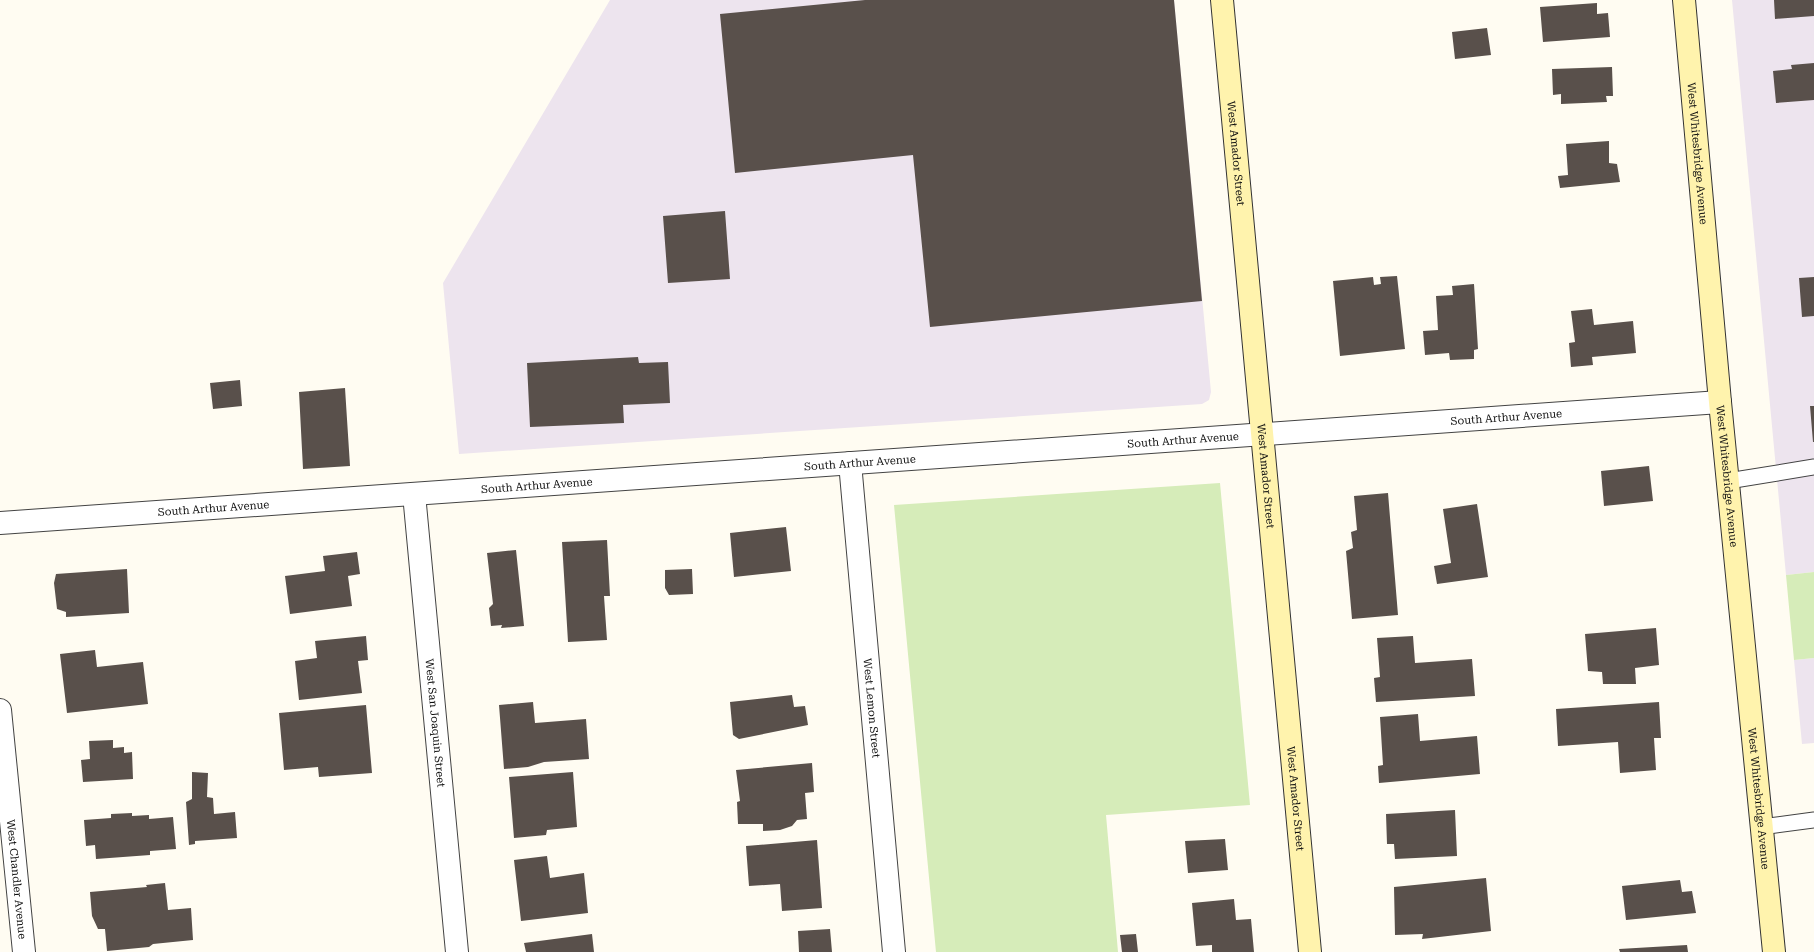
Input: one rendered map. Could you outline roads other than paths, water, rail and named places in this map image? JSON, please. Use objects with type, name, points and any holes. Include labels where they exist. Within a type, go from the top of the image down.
[{"type":"main road","name":"West Amador Street","points":[[1222,0],[1310,952]]},
{"type":"main road","name":"West Whitesbridge Avenue","points":[[1684,0],[1720,402],[1774,952]]},
{"type":"street","name":"South Arthur Avenue","points":[[0,523],[1720,402]]},
{"type":"street","name":"West Lemon Street","points":[[850,463],[894,952]]},
{"type":"street","name":"West San Joaquin Street","points":[[414,494],[458,952]]},
{"type":"street","name":"West Chandler Avenue","points":[[0,710],[24,952]]},
{"type":"lane","points":[[1728,481],[1814,467]]},
{"type":"lane","points":[[1761,826],[1814,820]]}]
